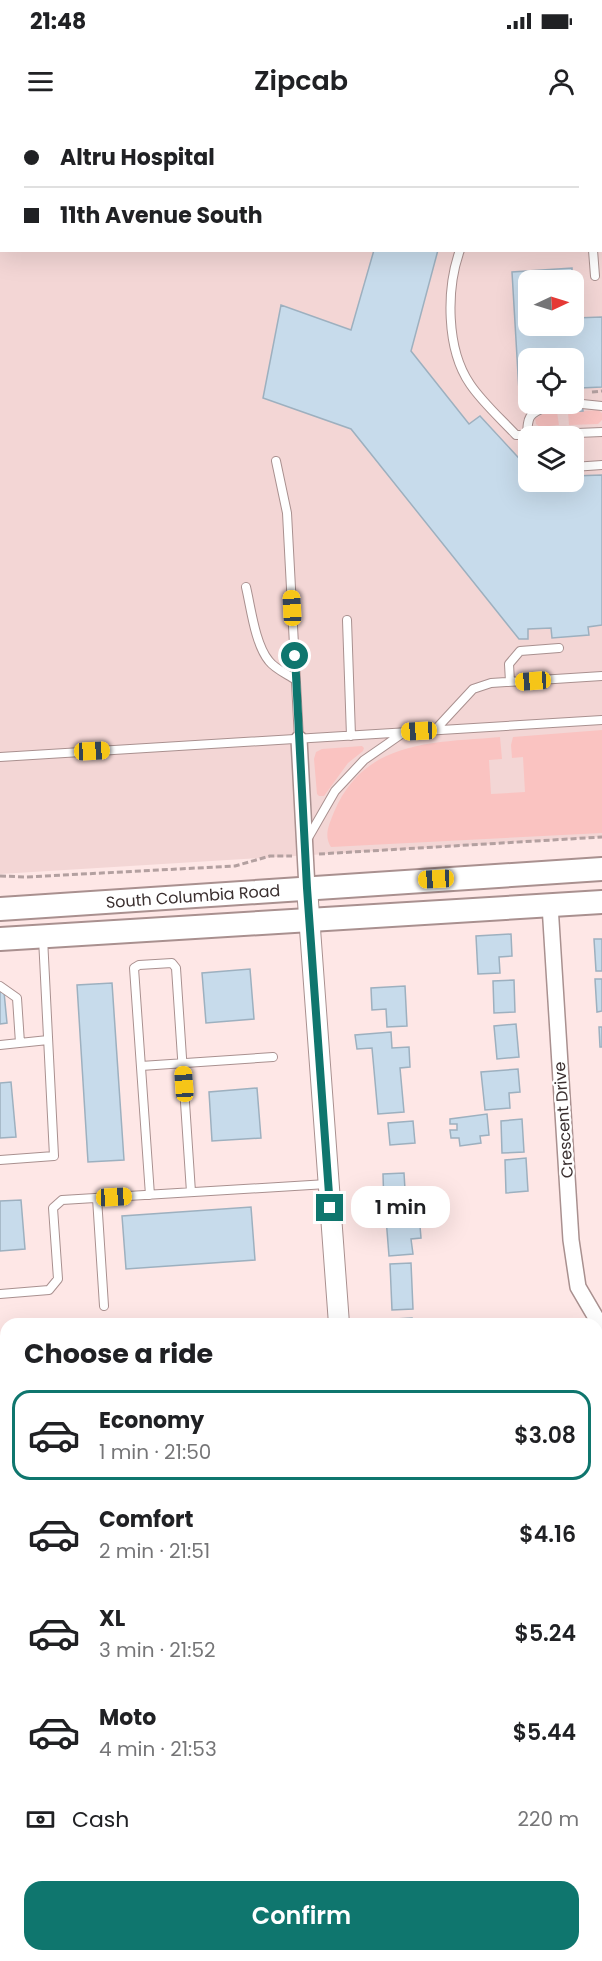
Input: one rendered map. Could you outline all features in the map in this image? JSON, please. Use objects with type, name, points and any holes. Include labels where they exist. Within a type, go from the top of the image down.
[{"type":"main road","name":"South Columbia Road","points":[[0,909],[602,869]]},
{"type":"main road","name":"South Columbia Road","points":[[0,939],[602,902]]},
{"type":"street","points":[[299,739],[309,919],[339,1318]]},
{"type":"street","name":"Crescent Drive","points":[[550,905],[571,1240],[578,1287],[596,1318]]},
{"type":"lane","points":[[459,252],[453,268],[450,296],[455,354],[470,384],[518,435]]},
{"type":"lane","points":[[593,252],[595,276]]},
{"type":"lane","points":[[584,404],[602,406]]},
{"type":"lane","points":[[584,433],[602,432]]},
{"type":"lane","points":[[276,461],[287,513],[299,739]]},
{"type":"lane","points":[[584,466],[602,465]]},
{"type":"lane","points":[[246,587],[257,634],[267,659],[296,680]]},
{"type":"lane","points":[[347,620],[351,736]]},
{"type":"lane","points":[[510,682],[509,664],[520,651],[559,648]]},
{"type":"lane","points":[[435,730],[474,689],[491,683],[602,676]]},
{"type":"lane","points":[[0,757],[602,720]]},
{"type":"lane","points":[[305,843],[335,791],[364,760],[404,732]]},
{"type":"lane","points":[[0,1160],[54,1156],[43,937]]},
{"type":"lane","points":[[150,1195],[134,969],[139,965],[172,963],[176,968],[191,1192]]},
{"type":"lane","points":[[0,986],[17,998],[20,1043]]},
{"type":"lane","points":[[0,1045],[48,1040]]},
{"type":"lane","points":[[141,1066],[273,1057]]},
{"type":"lane","points":[[0,1294],[49,1290],[58,1280],[53,1208],[62,1200],[328,1184]]},
{"type":"lane","points":[[97,1198],[104,1306]]},
{"type":"path","points":[[343,851],[602,837]]},
{"type":"path","points":[[0,876],[26,877],[235,866],[270,856]]},
{"type":"shaded area","points":[[0,252],[602,252],[602,837],[0,874]]},
{"type":"shaded area","points":[[598,410],[602,413],[602,420],[598,424],[569,425],[568,414],[584,414],[584,411]]},
{"type":"shaded area","points":[[543,414],[557,414],[559,425],[539,426],[535,419]]},
{"type":"shaded area","points":[[602,730],[602,833],[331,847],[329,843],[327,834],[329,825],[347,788],[364,770],[404,749],[451,741],[500,737],[502,759],[489,760],[491,794],[525,792],[523,757],[512,758],[513,737]]},
{"type":"shaded area","points":[[362,746],[363,751],[348,763],[324,796],[319,796],[314,759],[316,752],[322,749]]},
{"type":"building","points":[[373,252],[437,252],[411,351],[469,424],[480,416],[518,457],[518,492],[584,492],[584,476],[602,475],[602,625],[588,627],[589,635],[552,638],[551,628],[528,629],[528,639],[519,639],[351,429],[263,398],[281,305],[351,330]]},
{"type":"building","points":[[572,268],[572,270],[542,270]]},
{"type":"building","points":[[512,272],[518,272],[518,336],[584,336],[584,318],[602,317],[602,387],[584,388],[584,348],[518,348],[518,374]]},
{"type":"building","points":[[511,934],[512,956],[499,957],[500,973],[478,974],[476,936]]},
{"type":"building","points":[[594,939],[602,939],[602,971],[596,971]]},
{"type":"building","points":[[250,969],[254,1019],[206,1023],[202,973]]},
{"type":"building","points":[[595,979],[602,979],[602,1011],[597,1012]]},
{"type":"building","points":[[514,980],[515,1012],[494,1013],[493,981]]},
{"type":"building","points":[[112,983],[124,1160],[88,1162],[77,985]]},
{"type":"building","points":[[405,986],[407,1026],[387,1027],[386,1009],[372,1010],[371,988]]},
{"type":"building","points":[[0,992],[4,992],[7,1023],[0,1024]]},
{"type":"building","points":[[516,1024],[519,1057],[497,1059],[494,1026]]},
{"type":"building","points":[[599,1027],[602,1027],[602,1047],[600,1047]]},
{"type":"building","points":[[391,1032],[392,1048],[409,1047],[410,1067],[400,1068],[404,1112],[378,1114],[372,1048],[357,1049],[355,1035]]},
{"type":"building","points":[[518,1069],[520,1092],[509,1093],[510,1108],[485,1110],[481,1072]]},
{"type":"building","points":[[11,1082],[16,1137],[0,1138],[0,1083]]},
{"type":"building","points":[[257,1088],[261,1138],[212,1141],[209,1092]]},
{"type":"building","points":[[487,1114],[489,1135],[480,1136],[481,1143],[460,1146],[459,1138],[451,1138],[450,1130],[457,1130],[457,1124],[450,1124],[450,1119]]},
{"type":"building","points":[[522,1119],[524,1152],[502,1153],[501,1121]]},
{"type":"building","points":[[413,1121],[415,1143],[390,1145],[388,1123]]},
{"type":"building","points":[[526,1158],[528,1191],[506,1193],[505,1160]]},
{"type":"building","points":[[404,1173],[406,1206],[384,1207],[383,1174]]},
{"type":"building","points":[[21,1200],[25,1249],[0,1251],[0,1201]]},
{"type":"building","points":[[251,1207],[255,1260],[126,1269],[122,1216]]},
{"type":"building","points":[[419,1214],[421,1238],[411,1239],[413,1254],[389,1256],[386,1218]]},
{"type":"building","points":[[411,1263],[413,1309],[392,1310],[390,1264]]},
{"type":"route","points":[[295,656],[307,888],[330,1208]]}]
